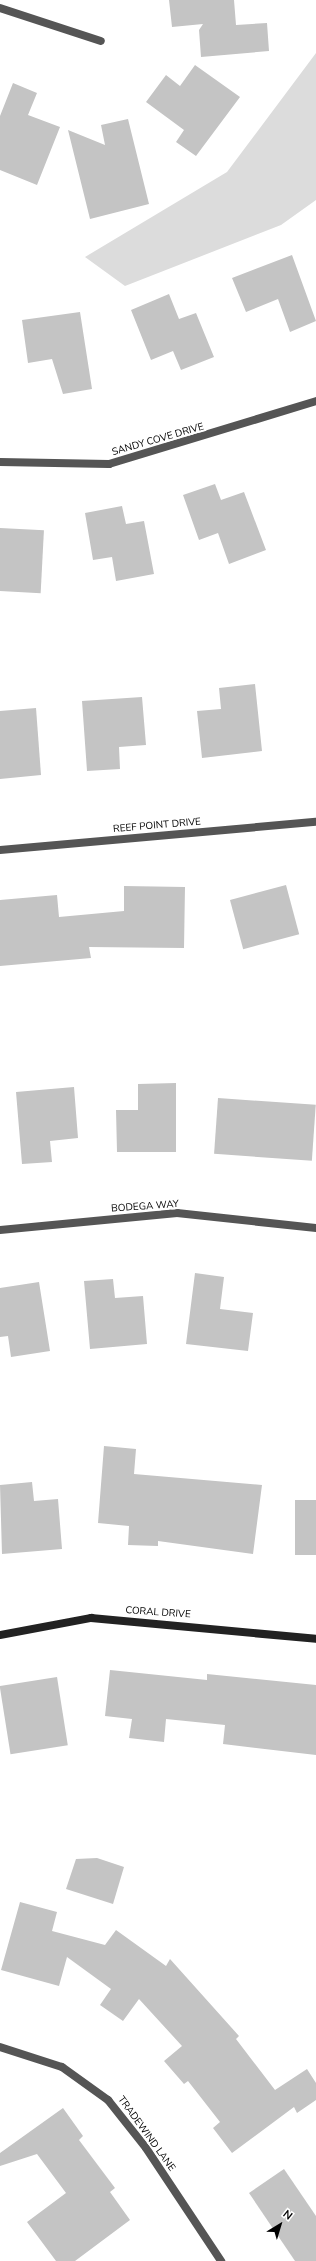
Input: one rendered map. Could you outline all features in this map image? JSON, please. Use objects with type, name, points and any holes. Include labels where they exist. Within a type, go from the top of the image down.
[{"type":"street","points":[[0,8],[101,41]]},
{"type":"street","name":"SANDY COVE DRIVE","points":[[0,462],[109,464],[316,401]]},
{"type":"street","name":"REEF POINT DRIVE","points":[[0,850],[316,822]]},
{"type":"street","name":"BODEGA WAY","points":[[0,1230],[177,1213],[316,1228]]},
{"type":"street","name":"CORAL DRIVE","points":[[0,1635],[91,1618],[316,1639]]},
{"type":"street","name":"TRADEWIND LANE","points":[[0,2047],[62,2067],[108,2100],[146,2148],[221,2261]]},
{"type":"shaded area","points":[[316,53],[316,200],[281,225],[125,286],[85,257],[227,172]]},
{"type":"building","points":[[169,0],[234,0],[236,25],[267,23],[269,51],[201,57],[199,30],[203,24],[172,27]]},
{"type":"building","points":[[195,65],[240,97],[196,156],[176,142],[184,130],[146,102],[166,75],[180,86]]},
{"type":"building","points":[[13,83],[37,93],[28,115],[60,127],[37,185],[0,170],[0,116]]},
{"type":"building","points":[[128,119],[149,204],[90,219],[68,130],[105,145],[101,125]]},
{"type":"building","points":[[292,255],[316,321],[290,332],[278,299],[246,312],[232,278]]},
{"type":"building","points":[[169,294],[179,319],[196,313],[214,357],[181,370],[173,351],[151,360],[131,310]]},
{"type":"building","points":[[80,312],[92,389],[63,394],[52,359],[28,363],[22,320]]},
{"type":"building","points":[[215,484],[221,500],[244,492],[266,550],[229,564],[218,533],[199,540],[183,495]]},
{"type":"building","points":[[122,506],[126,524],[144,521],[154,574],[116,581],[112,557],[93,560],[85,513]]},
{"type":"building","points":[[0,528],[44,530],[41,593],[0,591]]},
{"type":"building","points":[[255,684],[262,751],[202,758],[197,711],[221,709],[219,688]]},
{"type":"building","points":[[142,697],[146,745],[119,747],[120,769],[87,771],[82,701]]},
{"type":"building","points":[[36,708],[41,775],[0,779],[0,711]]},
{"type":"building","points":[[286,885],[299,934],[243,949],[230,900]]},
{"type":"building","points":[[124,886],[185,887],[184,948],[89,947],[91,958],[0,966],[0,900],[57,895],[59,917],[124,911]]},
{"type":"building","points":[[176,1083],[176,1152],[117,1152],[116,1110],[138,1110],[138,1084]]},
{"type":"building","points":[[74,1087],[78,1138],[50,1141],[52,1162],[22,1164],[16,1092]]},
{"type":"building","points":[[218,1098],[316,1105],[312,1161],[214,1154]]},
{"type":"building","points":[[195,1273],[224,1277],[220,1309],[253,1313],[248,1351],[186,1344]]},
{"type":"building","points":[[113,1279],[115,1298],[143,1296],[147,1344],[90,1349],[84,1281]]},
{"type":"building","points":[[39,1282],[50,1351],[11,1357],[8,1336],[0,1337],[0,1288]]},
{"type":"building","points":[[104,1446],[136,1449],[134,1474],[262,1485],[253,1554],[158,1541],[158,1546],[128,1545],[129,1526],[98,1523]]},
{"type":"building","points":[[32,1482],[34,1501],[58,1499],[62,1549],[2,1554],[0,1485]]},
{"type":"building","points":[[295,1500],[316,1500],[316,1555],[295,1555]]},
{"type":"building","points":[[110,1670],[207,1680],[207,1674],[316,1685],[316,1755],[223,1744],[225,1725],[166,1719],[164,1742],[129,1738],[132,1719],[105,1716]]},
{"type":"building","points":[[57,1677],[68,1745],[11,1754],[0,1686]]},
{"type":"building","points":[[97,1858],[124,1867],[113,1904],[66,1889],[76,1859]]},
{"type":"building","points":[[20,1902],[57,1912],[52,1931],[105,1945],[116,1930],[166,1966],[170,1959],[239,2036],[236,2039],[275,2090],[307,2069],[316,2083],[316,2100],[297,2113],[294,2107],[232,2153],[213,2128],[220,2122],[188,2081],[184,2084],[164,2061],[182,2046],[139,1999],[123,2021],[100,2005],[111,1989],[67,1957],[59,1986],[1,1970]]},
{"type":"building","points":[[63,2108],[83,2136],[79,2140],[115,2188],[110,2192],[130,2220],[75,2261],[56,2261],[27,2222],[66,2193],[37,2154],[0,2166],[0,2153]]},
{"type":"building","points":[[284,2169],[316,2216],[316,2261],[295,2261],[249,2193]]}]
